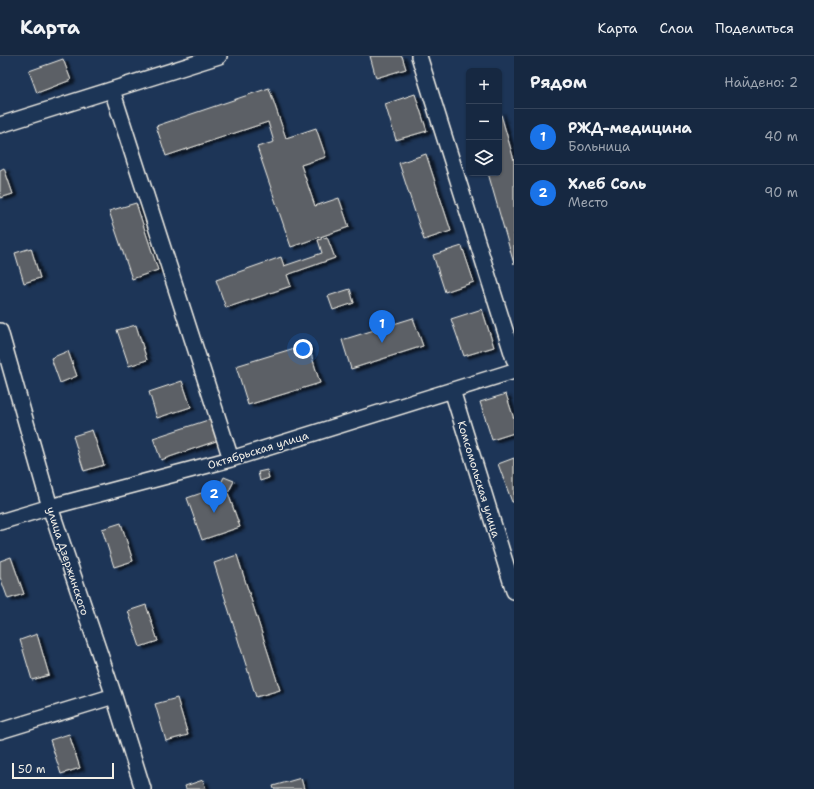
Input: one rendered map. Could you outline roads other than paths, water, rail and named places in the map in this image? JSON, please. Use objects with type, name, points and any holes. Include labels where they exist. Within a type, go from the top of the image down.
[{"type":"street","points":[[0,125],[219,56]]},
{"type":"street","points":[[419,56],[514,358]]},
{"type":"street","points":[[112,90],[231,459]]},
{"type":"street","name":"улица Дзержинского","points":[[0,331],[50,507],[114,696],[143,789]]},
{"type":"street","name":"Октябрьская улица","points":[[0,522],[50,507],[231,459],[514,371]]},
{"type":"street","name":"Комсомольская улица","points":[[452,390],[514,591]]},
{"type":"street","points":[[0,730],[114,696]]},
{"type":"place","name":"РЖД-медицина","points":[[382,343]]},
{"type":"place","name":"Хлеб Соль","points":[[214,513]]}]
